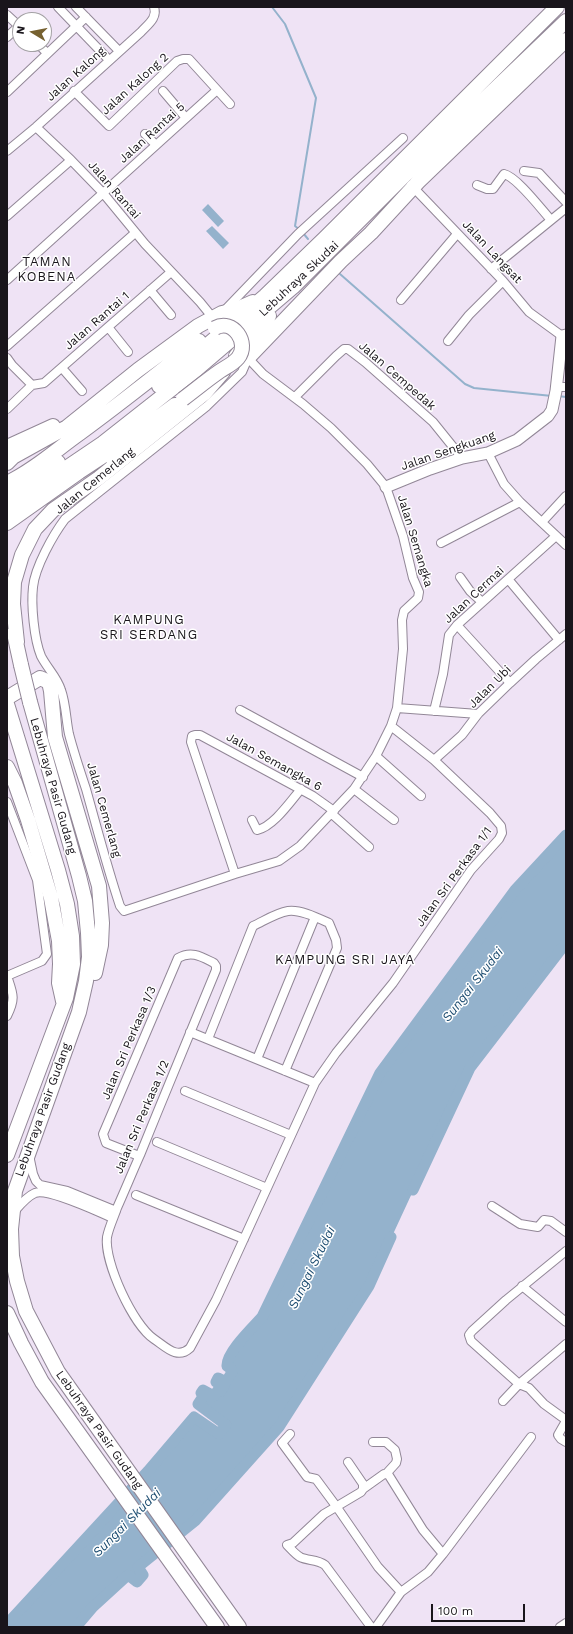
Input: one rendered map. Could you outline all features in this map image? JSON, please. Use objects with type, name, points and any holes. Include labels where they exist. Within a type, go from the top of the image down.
[{"type":"highway","name":"Lebuhraya Skudai","points":[[7,495],[87,443],[171,377],[266,296],[557,7]]},
{"type":"highway","name":"Lebuhraya Skudai","points":[[7,508],[103,443],[197,369],[293,287],[409,182],[566,21]]},
{"type":"highway","points":[[12,638],[14,582],[22,555],[35,529],[53,510],[99,478],[205,393],[371,233],[409,182],[566,40]]},
{"type":"highway","points":[[247,351],[293,287]]},
{"type":"highway","points":[[7,463],[14,457],[67,427],[176,342],[266,296]]},
{"type":"highway","points":[[7,474],[20,463],[60,442],[167,361],[217,320]]},
{"type":"highway","points":[[12,638],[8,592],[14,553],[29,524],[53,498],[81,475],[232,364],[240,355],[242,342],[238,333],[217,320]]},
{"type":"highway","points":[[7,483],[42,462],[110,412],[217,320]]},
{"type":"highway","points":[[7,447],[90,408]]},
{"type":"highway","points":[[7,523],[81,475]]},
{"type":"highway","name":"Lebuhraya Pasir Gudang","points":[[12,638],[79,876],[85,901],[89,957],[86,981],[79,1012],[15,1191],[11,1215],[12,1256],[17,1281],[26,1312],[58,1372],[239,1627]]},
{"type":"highway","points":[[7,698],[40,678],[49,682],[55,737],[99,886],[102,923],[101,945],[88,998],[79,1012]]},
{"type":"highway","name":"Lebuhraya Pasir Gudang","points":[[7,704],[58,870],[69,916],[72,936],[73,964],[64,1004],[8,1151]]},
{"type":"highway","points":[[7,767],[15,783],[28,820],[51,898],[59,941],[59,983],[64,1004]]},
{"type":"highway","name":"Lebuhraya Pasir Gudang","points":[[7,1313],[42,1382],[217,1627]]},
{"type":"street","points":[[58,7],[109,60]]},
{"type":"street","points":[[76,7],[119,51]]},
{"type":"street","name":"Jalan Kalong","points":[[7,151],[36,127],[154,18],[155,9]]},
{"type":"street","points":[[7,92],[86,17]]},
{"type":"street","name":"Jalan Kalong 2","points":[[74,91],[109,126],[177,61],[189,59],[230,104]]},
{"type":"street","name":"Jalan Rantai 5","points":[[7,280],[217,90]]},
{"type":"street","points":[[163,91],[186,118]]},
{"type":"street","name":"Jalan Rantai","points":[[36,127],[103,193],[135,233],[217,320]]},
{"type":"street","points":[[145,134],[156,146]]},
{"type":"street","points":[[217,320],[298,234],[403,138]]},
{"type":"street","points":[[7,216],[71,160]]},
{"type":"street","points":[[524,170],[539,173],[566,202]]},
{"type":"street","points":[[477,185],[487,189],[493,189],[504,174],[508,175],[526,191],[551,220]]},
{"type":"street","name":"Jalan Langsat","points":[[409,182],[491,269],[529,312],[564,336]]},
{"type":"street","points":[[491,269],[566,208]]},
{"type":"street","points":[[7,346],[135,233]]},
{"type":"street","points":[[401,300],[457,234]]},
{"type":"street","name":"Jalan Rantai 1","points":[[7,409],[35,385],[44,383],[62,368],[171,272]]},
{"type":"street","points":[[448,341],[469,315],[503,282]]},
{"type":"street","points":[[150,290],[171,315]]},
{"type":"street","points":[[108,327],[128,352]]},
{"type":"street","name":"Jalan Sengkuang","points":[[386,487],[462,458],[488,453],[517,440],[548,416],[552,410],[559,388],[564,336]]},
{"type":"street","name":"Jalan Cempedak","points":[[295,397],[336,356],[344,349],[348,349],[365,362],[433,422],[462,458]]},
{"type":"street","name":"Jalan Semangka","points":[[124,911],[279,861],[300,846],[354,789],[376,756],[391,726],[397,708],[403,649],[402,620],[404,611],[418,598],[419,592],[413,578],[403,536],[386,487],[367,464],[331,428],[295,397],[266,376],[247,351]]},
{"type":"street","name":"Jalan Cemerlang","points":[[124,911],[120,906],[105,860],[69,734],[62,691],[58,680],[47,666],[41,655],[36,637],[34,621],[33,586],[40,563],[54,533],[65,519],[207,406],[242,372],[247,351]]},
{"type":"street","points":[[7,358],[12,365],[35,385]]},
{"type":"street","points":[[62,368],[82,391]]},
{"type":"street","points":[[488,453],[504,484],[520,502],[566,545]]},
{"type":"street","points":[[542,522],[566,496]]},
{"type":"street","points":[[441,543],[520,502]]},
{"type":"street","name":"Jalan Cermai","points":[[434,711],[443,674],[449,635],[457,625],[556,536]]},
{"type":"street","points":[[460,577],[470,591],[482,602]]},
{"type":"street","points":[[508,579],[559,640]]},
{"type":"street","points":[[457,625],[510,683]]},
{"type":"street","name":"Jalan Ubi","points":[[434,760],[462,735],[478,714],[510,683],[566,634]]},
{"type":"street","points":[[7,692],[38,674],[47,666]]},
{"type":"street","points":[[397,708],[478,714]]},
{"type":"street","points":[[240,710],[363,776]]},
{"type":"street","points":[[391,726],[434,760]]},
{"type":"street","name":"Jalan Semangka 6","points":[[235,874],[191,742],[192,736],[200,735],[300,789],[333,812],[369,847]]},
{"type":"street","points":[[376,756],[421,796]]},
{"type":"street","name":"Jalan Sri Perkasa 1/1","points":[[315,1083],[336,1053],[393,983],[471,870],[499,839],[502,833],[501,826],[478,800],[434,760]]},
{"type":"street","points":[[252,820],[257,830],[264,829],[283,811],[300,789]]},
{"type":"street","points":[[354,789],[394,820]]},
{"type":"street","points":[[7,802],[37,880],[47,954],[42,961],[7,976],[14,994],[13,1003],[7,1016]]},
{"type":"street","points":[[208,1039],[253,926],[270,917],[288,911],[297,911],[329,923],[336,940],[336,948],[285,1071]]},
{"type":"street","points":[[257,1059],[315,918]]},
{"type":"street","name":"Jalan Sri Perkasa 1/3","points":[[139,1156],[106,1143],[103,1134],[178,958],[184,955],[197,955],[216,966]]},
{"type":"street","name":"Jalan Sri Perkasa 1/2","points":[[216,966],[216,970],[115,1215],[107,1237],[107,1250],[121,1292],[140,1326],[150,1336],[178,1354],[185,1353],[190,1348],[216,1300],[244,1239]]},
{"type":"street","points":[[136,1195],[244,1239],[315,1083],[190,1032]]},
{"type":"street","points":[[185,1091],[291,1135]]},
{"type":"street","points":[[157,1142],[267,1188]]},
{"type":"street","points":[[28,1152],[33,1174],[36,1181],[40,1185],[67,1191],[115,1215]]},
{"type":"street","points":[[11,1215],[29,1196],[40,1192],[71,1200],[115,1215]]},
{"type":"street","points":[[492,1206],[520,1224],[538,1227],[544,1220],[551,1221],[566,1232]]},
{"type":"street","points":[[566,1251],[522,1286],[469,1335],[471,1341],[519,1384],[529,1388],[544,1404],[566,1421],[558,1435],[566,1442]]},
{"type":"street","points":[[522,1286],[566,1322]]},
{"type":"street","points":[[503,1401],[519,1384],[566,1344]]},
{"type":"street","points":[[290,1434],[282,1443],[307,1477],[316,1478],[378,1567],[401,1592]]},
{"type":"street","points":[[376,1627],[401,1592],[428,1572],[443,1554],[531,1437]]},
{"type":"street","points":[[371,1627],[325,1565],[320,1561],[308,1560],[298,1556],[288,1545],[324,1514],[361,1492],[363,1489],[386,1474],[396,1463],[397,1459],[395,1450],[386,1442],[373,1442]]},
{"type":"street","points":[[348,1462],[363,1484],[363,1489]]},
{"type":"street","points":[[386,1474],[390,1477],[423,1530],[443,1554]]},
{"type":"street","points":[[560,1627],[566,1623]]},
{"type":"water","points":[[208,204],[224,221],[218,227],[202,210]]},
{"type":"water","points":[[212,226],[229,243],[223,249],[206,231]]},
{"type":"water","name":"Sungai Skudai","points":[[566,835],[566,943],[470,1068],[369,1286],[279,1427],[195,1521],[138,1567],[143,1575],[137,1582],[128,1575],[93,1607],[76,1627],[7,1627],[7,1624],[148,1471],[194,1417],[219,1434],[225,1426],[198,1404],[204,1395],[201,1393],[203,1390],[214,1396],[218,1390],[221,1391],[224,1387],[216,1382],[218,1378],[226,1382],[232,1372],[227,1366],[231,1354],[240,1341],[262,1317],[380,1073],[515,890]]},
{"type":"waterway","points":[[272,7],[285,24],[316,98],[295,226],[300,230]]},
{"type":"waterway","points":[[303,233],[308,239]]},
{"type":"waterway","points":[[340,274],[465,384],[474,388],[552,396]]},
{"type":"waterway","points":[[558,396],[566,397]]},
{"type":"waterway","points":[[7,1624],[148,1471],[194,1417],[219,1434],[226,1425],[198,1404],[204,1395],[201,1393],[203,1390],[214,1396],[218,1390],[221,1391],[224,1386],[216,1382],[218,1378],[226,1382],[232,1372],[227,1366],[231,1354],[240,1341],[262,1317],[380,1073],[515,890],[566,835]]},
{"type":"waterway","points":[[413,1190],[470,1068],[566,943]]},
{"type":"waterway","points":[[76,1627],[93,1607],[128,1575],[137,1582],[143,1575],[138,1567],[195,1521],[279,1427],[369,1286],[391,1237]]},
{"type":"district","name":"TAMAN KOBENA","points":[[47,270]]},
{"type":"district","name":"KAMPUNG SRI SERDANG","points":[[149,628]]},
{"type":"district","name":"KAMPUNG SRI JAYA","points":[[345,960]]}]
